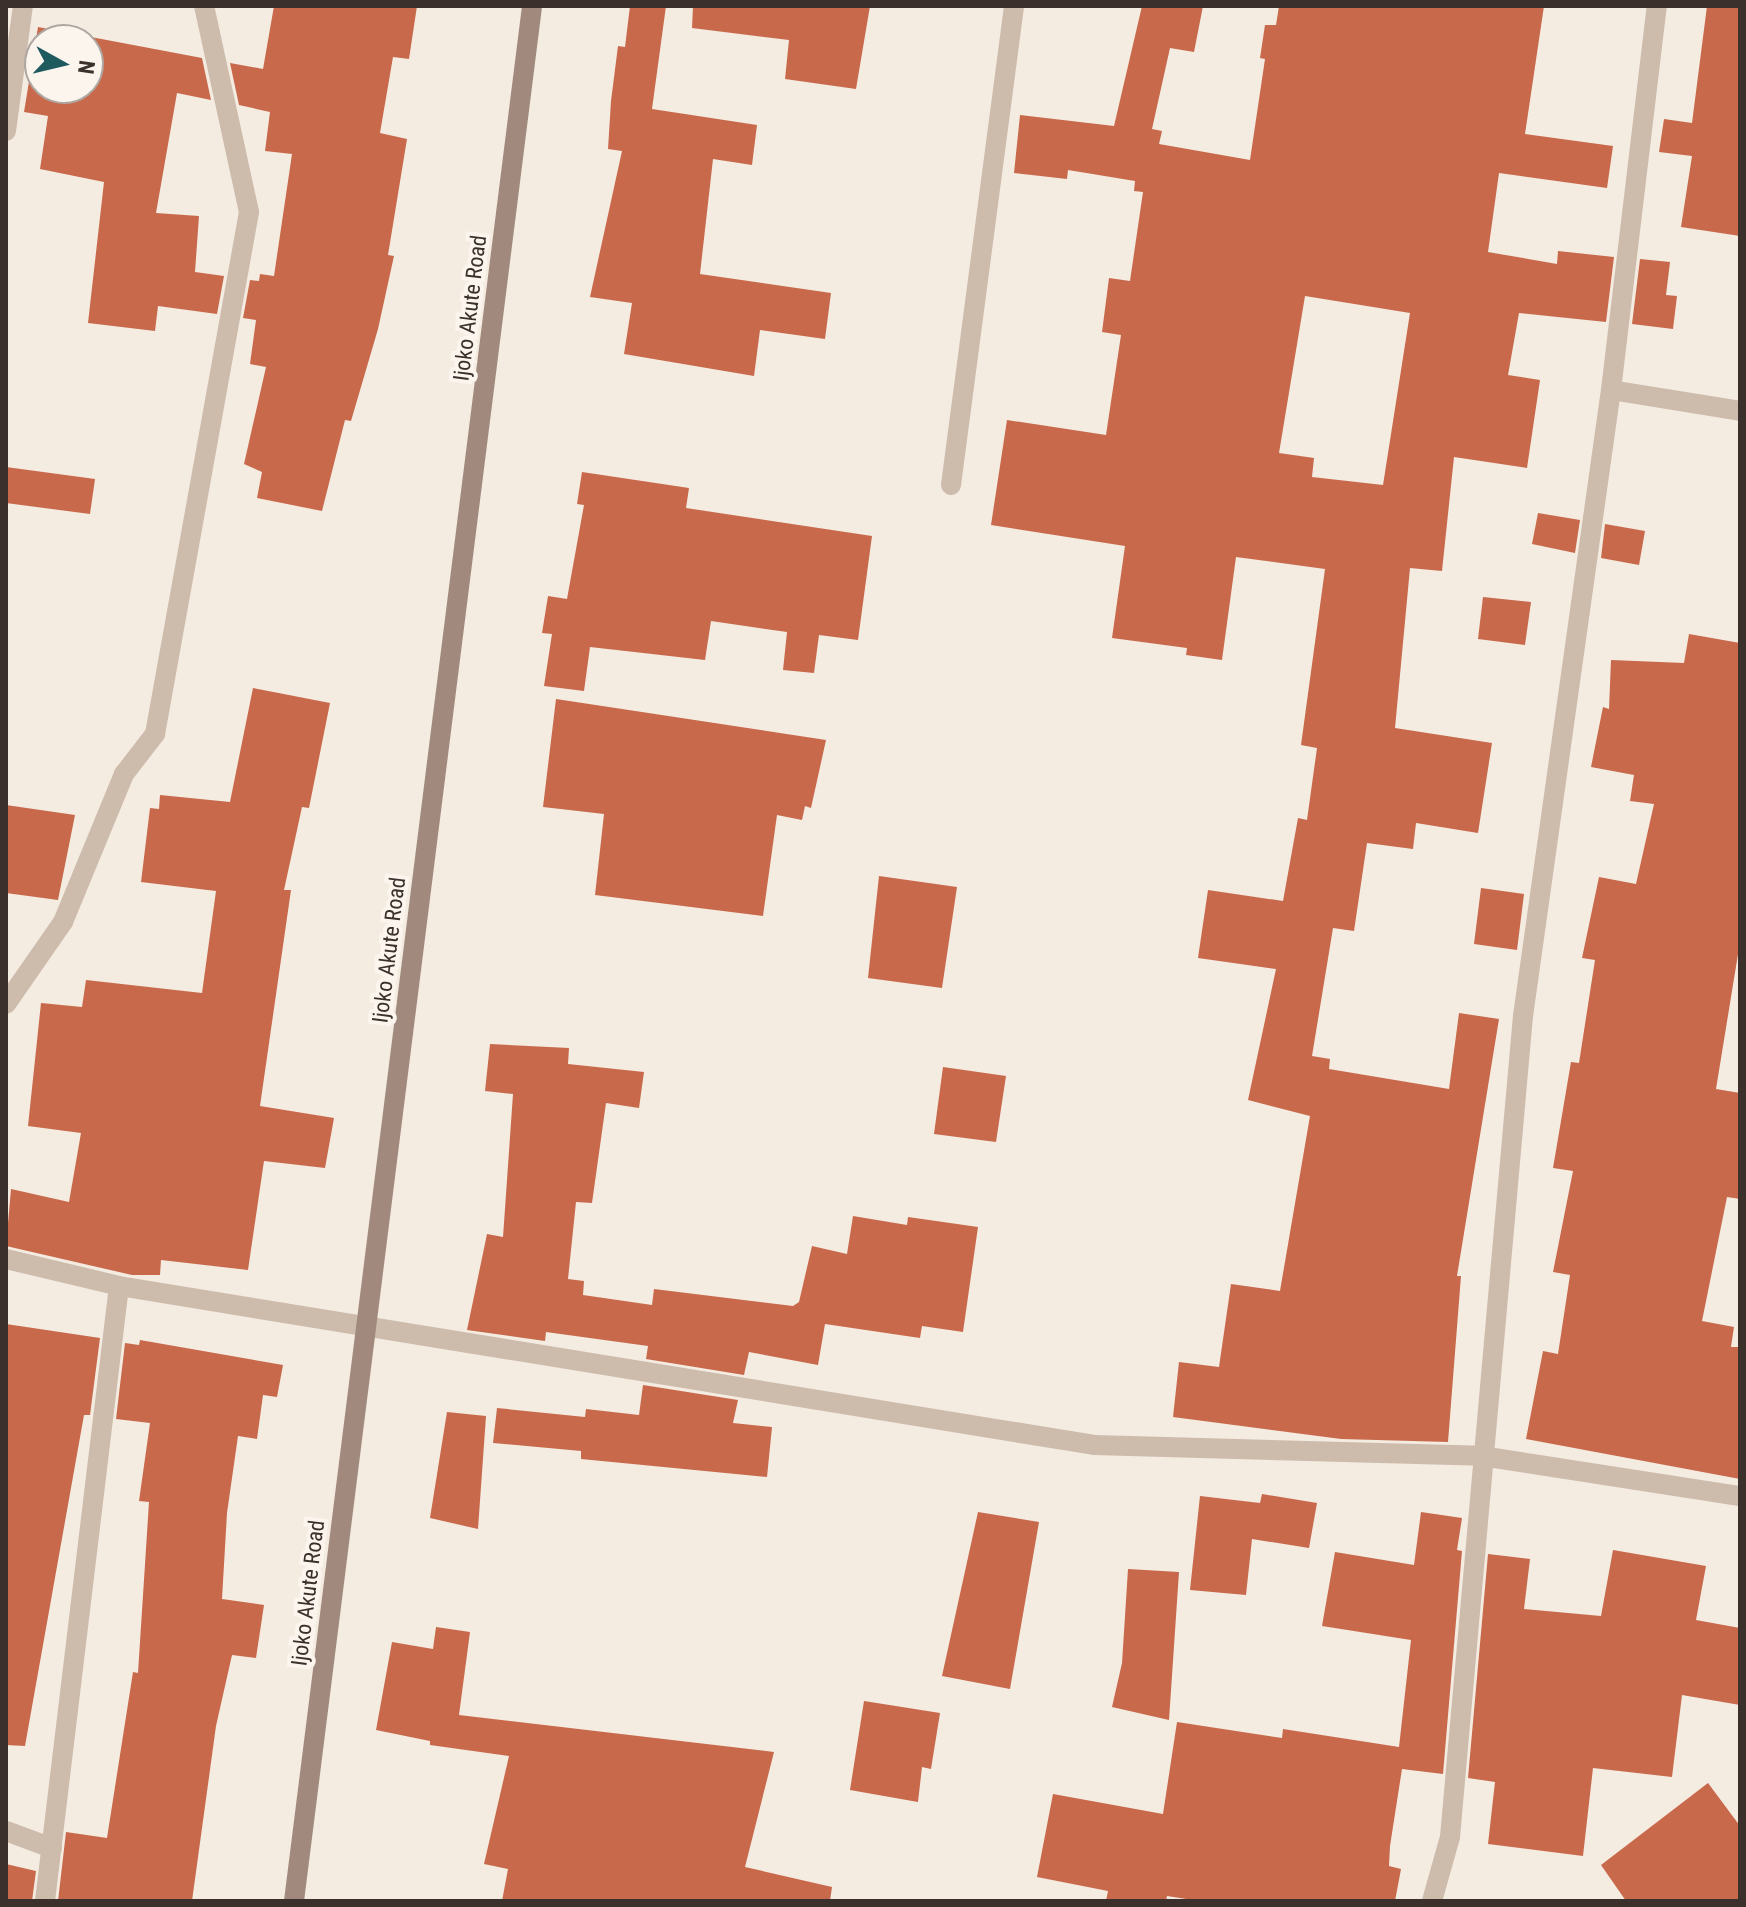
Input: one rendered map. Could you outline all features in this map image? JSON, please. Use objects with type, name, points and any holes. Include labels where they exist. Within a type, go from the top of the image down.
[{"type":"main road","name":"Ijoko Akute Road","points":[[294,1901],[532,6]]},
{"type":"street","points":[[6,131],[23,6]]},
{"type":"street","points":[[6,1004],[63,922],[124,774],[155,734],[249,212],[204,6]]},
{"type":"street","points":[[951,485],[1014,6]]},
{"type":"street","points":[[1432,1901],[1450,1837],[1481,1456],[1523,1016],[1611,390],[1657,6]]},
{"type":"street","points":[[1611,390],[1740,411]]},
{"type":"street","points":[[6,1259],[119,1286],[1094,1445],[1481,1456],[1740,1496]]},
{"type":"street","points":[[45,1901],[119,1286]]},
{"type":"street","points":[[6,1831],[52,1848]]},
{"type":"building","points":[[274,6],[417,6],[409,59],[393,57],[380,133],[407,139],[388,255],[394,256],[378,329],[351,421],[345,420],[322,511],[257,498],[262,472],[244,464],[266,367],[250,364],[256,320],[243,318],[250,280],[259,281],[260,274],[274,276],[292,154],[265,151],[270,112],[239,105],[230,63],[263,69]]},
{"type":"building","points":[[630,6],[666,6],[652,109],[757,125],[752,165],[713,159],[700,274],[831,293],[825,339],[760,330],[754,376],[624,354],[632,303],[590,297],[622,151],[608,149],[618,46],[625,47]]},
{"type":"building","points":[[693,6],[870,6],[856,89],[785,79],[789,40],[692,28]]},
{"type":"building","points":[[1142,6],[1203,6],[1194,52],[1170,48],[1152,129],[1162,131],[1159,144],[1250,160],[1265,59],[1260,58],[1265,25],[1276,25],[1279,6],[1544,6],[1525,134],[1613,146],[1607,188],[1499,173],[1488,252],[1557,264],[1558,251],[1614,257],[1606,322],[1519,313],[1508,375],[1540,380],[1527,468],[1454,457],[1442,571],[1410,568],[1395,728],[1492,743],[1478,833],[1416,823],[1413,849],[1367,843],[1354,931],[1333,928],[1312,1056],[1330,1059],[1329,1069],[1449,1089],[1459,1013],[1499,1019],[1457,1276],[1461,1276],[1448,1442],[1341,1439],[1173,1417],[1179,1362],[1219,1367],[1231,1284],[1280,1291],[1310,1116],[1248,1100],[1276,969],[1198,958],[1208,890],[1283,901],[1298,818],[1307,820],[1317,748],[1301,745],[1325,569],[1236,557],[1222,660],[1186,655],[1187,648],[1112,638],[1125,546],[991,525],[1007,420],[1106,435],[1121,335],[1102,332],[1109,278],[1130,281],[1143,192],[1134,191],[1135,181],[1068,170],[1067,179],[1014,173],[1020,115],[1114,126]],"holes":[[[1305,296],[1410,313],[1383,485],[1312,477],[1314,458],[1279,453]]]},
{"type":"building","points":[[1707,6],[1740,6],[1740,236],[1681,227],[1692,156],[1659,152],[1664,119],[1692,123]]},
{"type":"building","points":[[104,39],[202,58],[211,100],[177,93],[156,213],[199,216],[195,272],[224,276],[217,314],[158,306],[155,331],[88,323],[104,182],[40,169],[48,116],[24,112],[25,104],[104,104]]},
{"type":"building","points":[[1640,259],[1670,262],[1666,295],[1677,296],[1673,329],[1632,324]]},
{"type":"building","points":[[6,467],[95,479],[90,514],[6,503]]},
{"type":"building","points":[[582,472],[689,488],[686,508],[872,536],[858,640],[819,635],[814,673],[783,670],[787,632],[711,621],[705,660],[590,647],[584,691],[544,686],[552,634],[542,633],[548,596],[567,599],[584,505],[577,504]]},
{"type":"building","points":[[1538,513],[1580,520],[1575,553],[1532,544]]},
{"type":"building","points":[[1605,524],[1645,531],[1639,565],[1601,558]]},
{"type":"building","points":[[1483,597],[1531,602],[1525,645],[1478,639]]},
{"type":"building","points":[[1689,634],[1740,643],[1740,942],[1716,1089],[1740,1093],[1740,1199],[1727,1197],[1702,1321],[1734,1327],[1731,1347],[1740,1347],[1740,1479],[1526,1439],[1543,1351],[1558,1354],[1570,1275],[1553,1272],[1573,1171],[1553,1168],[1571,1062],[1579,1063],[1595,960],[1582,958],[1599,877],[1636,884],[1654,804],[1630,801],[1634,775],[1591,767],[1603,707],[1609,709],[1611,660],[1684,663]]},
{"type":"building","points":[[253,688],[330,703],[309,808],[302,807],[284,890],[291,890],[260,1106],[334,1118],[325,1168],[264,1161],[248,1270],[161,1260],[160,1275],[132,1275],[6,1246],[11,1189],[69,1202],[81,1133],[28,1126],[41,1003],[82,1007],[86,980],[202,993],[216,891],[141,882],[150,808],[159,809],[160,795],[230,802]]},
{"type":"building","points":[[556,699],[826,740],[811,808],[805,806],[802,820],[777,815],[763,916],[595,895],[604,814],[543,807]]},
{"type":"building","points":[[6,805],[75,815],[58,900],[6,893]]},
{"type":"building","points":[[879,876],[957,887],[942,988],[868,978]]},
{"type":"building","points":[[1481,888],[1524,894],[1517,950],[1474,944]]},
{"type":"building","points":[[490,1044],[569,1048],[568,1064],[644,1072],[639,1108],[606,1103],[592,1203],[576,1202],[568,1279],[584,1281],[583,1295],[652,1305],[654,1289],[793,1306],[799,1302],[812,1246],[847,1254],[853,1216],[907,1225],[908,1217],[978,1227],[963,1332],[922,1326],[920,1338],[825,1324],[818,1365],[749,1352],[744,1375],[646,1359],[648,1346],[546,1332],[545,1341],[467,1330],[487,1234],[503,1237],[513,1094],[485,1091]]},
{"type":"building","points":[[943,1067],[1006,1076],[996,1142],[934,1134]]},
{"type":"building","points":[[6,1324],[100,1338],[90,1415],[84,1415],[25,1746],[6,1745]]},
{"type":"building","points":[[140,1340],[283,1365],[277,1397],[263,1395],[257,1439],[238,1436],[227,1513],[222,1599],[264,1605],[256,1658],[232,1655],[216,1726],[192,1901],[58,1901],[66,1832],[107,1838],[133,1672],[138,1673],[149,1502],[139,1501],[150,1423],[116,1419],[125,1343],[139,1345]]},
{"type":"building","points":[[643,1385],[738,1400],[733,1423],[772,1427],[767,1477],[581,1459],[581,1451],[493,1443],[497,1408],[585,1417],[586,1409],[639,1415]]},
{"type":"building","points":[[447,1412],[486,1416],[478,1529],[430,1518]]},
{"type":"building","points":[[1262,1494],[1317,1503],[1309,1548],[1252,1539],[1246,1595],[1190,1590],[1200,1496],[1260,1503]]},
{"type":"building","points":[[978,1512],[1039,1522],[1010,1689],[942,1676]]},
{"type":"building","points":[[1421,1512],[1462,1518],[1457,1550],[1462,1551],[1443,1774],[1402,1769],[1390,1846],[1389,1866],[1401,1869],[1395,1901],[1199,1901],[1167,1896],[1166,1901],[1106,1901],[1108,1891],[1037,1877],[1053,1794],[1163,1814],[1177,1722],[1282,1738],[1283,1729],[1399,1747],[1411,1640],[1322,1626],[1335,1552],[1414,1565]]},
{"type":"building","points":[[1613,1550],[1706,1566],[1696,1620],[1740,1628],[1740,1705],[1682,1695],[1672,1777],[1593,1768],[1583,1856],[1488,1844],[1495,1782],[1468,1778],[1488,1554],[1530,1559],[1524,1609],[1601,1616]]},
{"type":"building","points":[[1128,1569],[1179,1572],[1169,1720],[1112,1707],[1122,1663]]},
{"type":"building","points":[[436,1627],[470,1632],[459,1715],[774,1752],[745,1867],[832,1887],[830,1901],[502,1901],[508,1869],[484,1864],[509,1756],[430,1745],[430,1741],[376,1730],[392,1642],[433,1649]]},
{"type":"building","points":[[864,1701],[940,1713],[931,1769],[922,1767],[918,1802],[850,1790]]},
{"type":"building","points":[[1708,1783],[1740,1826],[1740,1901],[1626,1901],[1601,1865]]},
{"type":"building","points":[[6,1864],[36,1871],[32,1901],[6,1901]]}]
